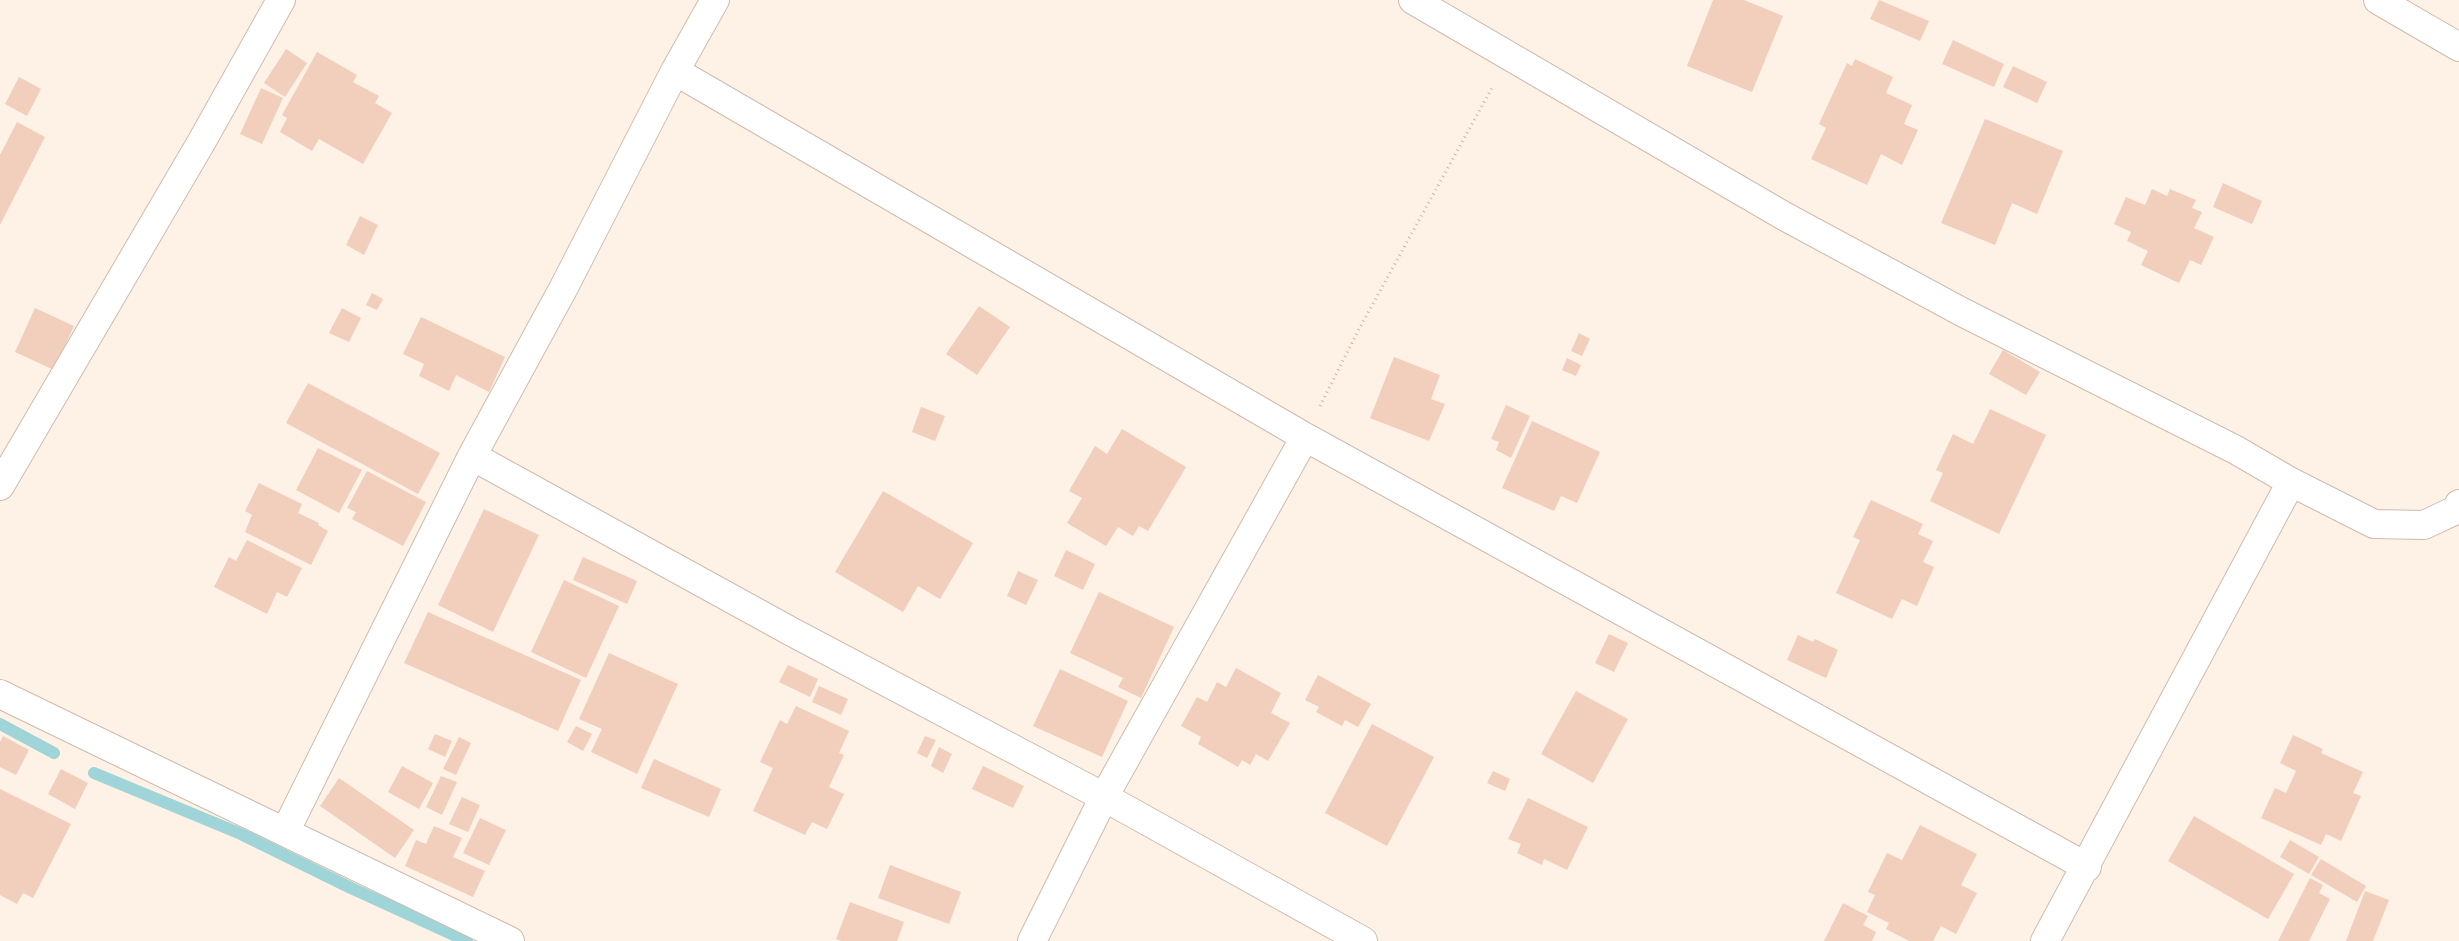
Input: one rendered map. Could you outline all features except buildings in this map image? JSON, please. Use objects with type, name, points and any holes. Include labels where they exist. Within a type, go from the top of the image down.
[{"type":"street","points":[[0,486],[281,0]]},
{"type":"street","points":[[285,832],[472,456],[564,288],[675,71],[715,0]]},
{"type":"street","points":[[1413,0],[1784,216],[1962,312],[2236,450],[2291,482],[2374,524],[2424,524],[2456,510],[2459,504]]},
{"type":"street","points":[[2378,0],[2459,47]]},
{"type":"street","points":[[675,71],[1305,437],[2087,867]]},
{"type":"street","points":[[1032,941],[1104,797],[1305,437]]},
{"type":"street","points":[[472,456],[792,632],[1104,797],[1363,941]]},
{"type":"street","points":[[2045,941],[2087,867],[2291,482]]},
{"type":"street","points":[[0,694],[510,941]]},
{"type":"path","points":[[1305,437],[1359,329],[1510,55]]},
{"type":"waterway","points":[[0,724],[54,753]]},
{"type":"waterway","points":[[94,773],[241,834],[351,888],[467,941]]}]
